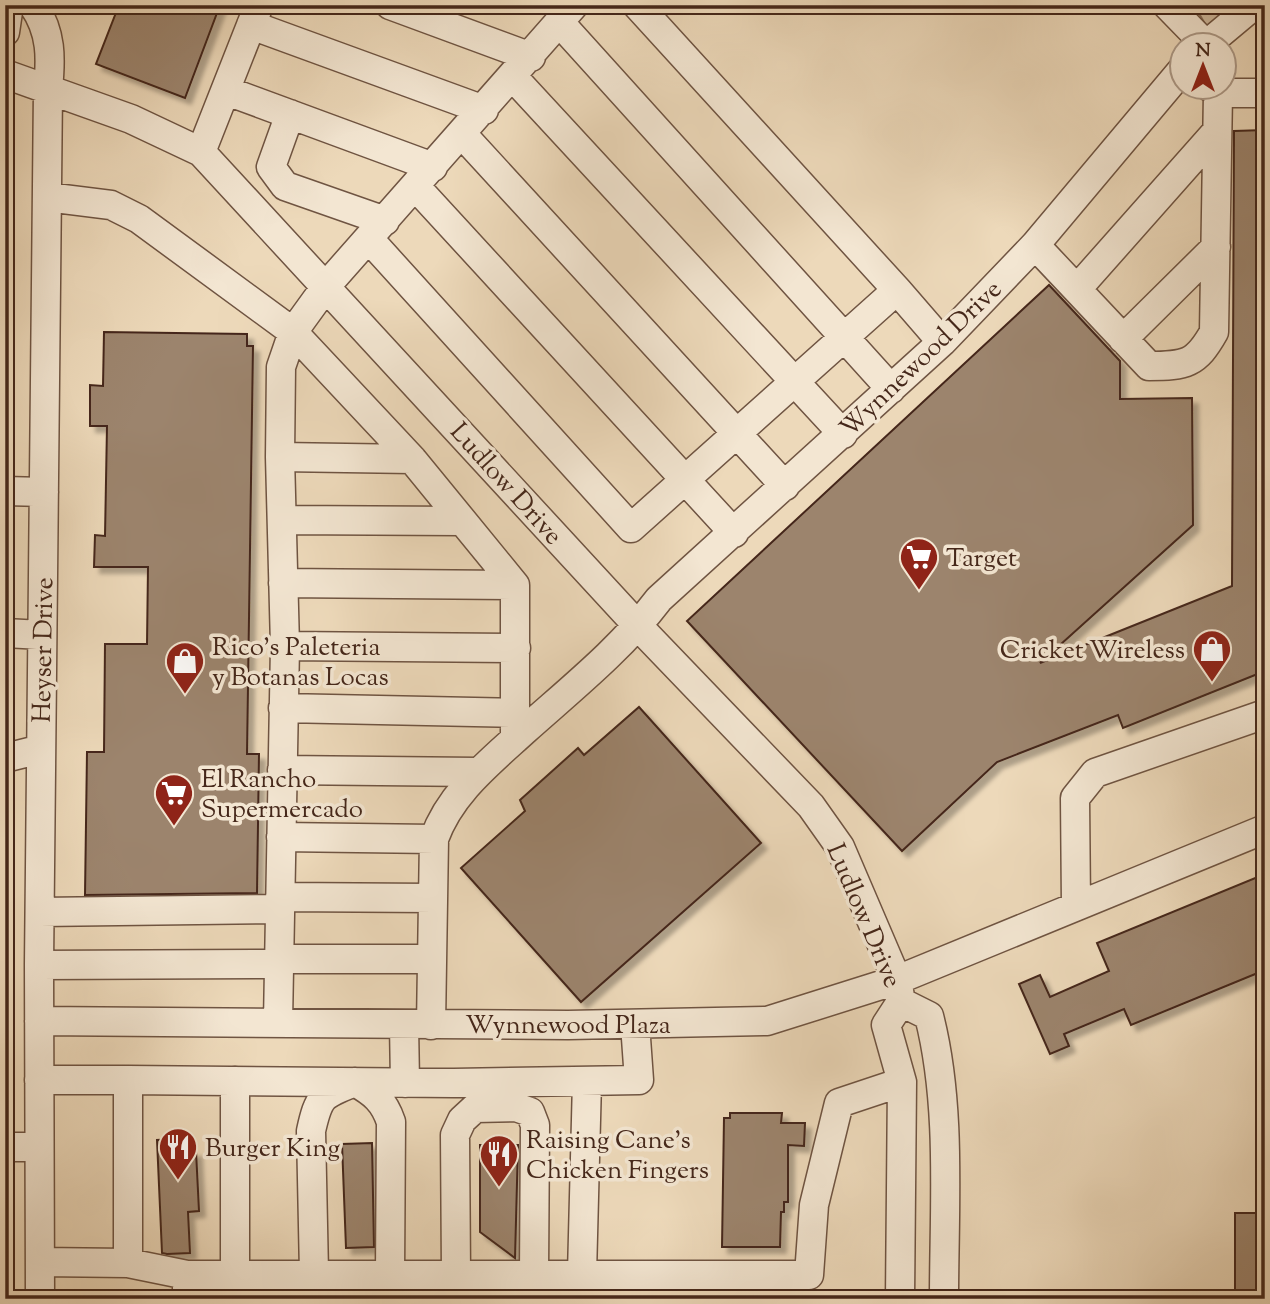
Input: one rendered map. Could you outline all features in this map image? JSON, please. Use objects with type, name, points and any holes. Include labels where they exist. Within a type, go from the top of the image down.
[{"type":"street","points":[[5,32],[9,5]]},
{"type":"street","name":"Heyser Drive","points":[[33,5],[52,55],[48,89],[42,635],[40,1299]]},
{"type":"street","points":[[390,5],[522,67],[843,434]]},
{"type":"street","points":[[637,5],[942,342]]},
{"type":"street","points":[[1167,5],[1193,32]]},
{"type":"street","points":[[1221,32],[1254,5]]},
{"type":"street","points":[[201,152],[255,15],[484,110]]},
{"type":"street","points":[[278,1022],[285,646],[280,457],[281,367],[293,332],[327,285],[568,15],[891,389]]},
{"type":"street","name":"Ludlow Drive","points":[[5,74],[131,119],[201,152],[327,285],[638,626],[811,806],[840,847],[899,991],[929,1016],[938,1049],[943,1119],[944,1299]]},
{"type":"street","name":"Wynnewood Drive","points":[[433,839],[442,816],[516,726],[638,626],[659,599],[942,342],[1035,245],[1168,87]]},
{"type":"street","points":[[227,91],[290,114],[424,177],[685,480],[734,533]]},
{"type":"street","points":[[1238,91],[1265,93]]},
{"type":"street","points":[[1035,245],[1149,366],[1174,366],[1201,356],[1214,332],[1216,102]]},
{"type":"street","points":[[290,114],[271,167],[285,186],[377,230],[631,528],[897,290]]},
{"type":"street","points":[[1077,289],[1217,131]]},
{"type":"street","points":[[462,134],[785,486]]},
{"type":"street","points":[[47,197],[111,205],[139,219],[293,332],[412,459],[515,585],[516,726],[284,708]]},
{"type":"street","points":[[1123,339],[1216,247]]},
{"type":"street","points":[[280,457],[412,459]]},
{"type":"street","points":[[5,491],[44,492]]},
{"type":"street","points":[[282,520],[462,521]]},
{"type":"street","points":[[284,583],[515,585]]},
{"type":"street","points":[[5,632],[42,635]]},
{"type":"street","points":[[285,646],[516,648]]},
{"type":"street","points":[[1076,906],[1075,797],[1095,773],[1265,715]]},
{"type":"street","points":[[5,758],[41,749]]},
{"type":"street","points":[[282,770],[478,772]]},
{"type":"street","name":"Wynnewood Plaza","points":[[39,1021],[635,1024],[767,1021],[899,991],[1076,906],[1265,829]]},
{"type":"street","points":[[281,837],[433,839],[432,959],[405,1083]]},
{"type":"street","points":[[40,912],[433,898]]},
{"type":"street","points":[[39,965],[432,959]]},
{"type":"street","name":"Ludlow Drive","points":[[899,991],[886,1025],[902,1082],[900,1299]]},
{"type":"street","points":[[39,1080],[454,1083],[639,1080],[635,1024]]},
{"type":"street","points":[[128,1080],[128,1263]]},
{"type":"street","points":[[235,1273],[236,1081]]},
{"type":"street","points":[[582,1274],[587,1081]]},
{"type":"street","points":[[314,1273],[311,1131],[316,1110],[326,1093],[355,1082]]},
{"type":"street","points":[[355,1082],[381,1100],[391,1122],[390,1273]]},
{"type":"street","points":[[40,1262],[128,1263],[187,1287],[235,1273],[456,1273],[582,1274],[810,1287],[814,1205],[839,1103],[902,1082]]},
{"type":"street","points":[[454,1083],[456,1273]]},
{"type":"street","points":[[455,1135],[462,1121],[475,1108],[516,1107],[530,1112],[535,1125],[534,1274]]},
{"type":"street","points":[[5,1147],[39,1147]]},
{"type":"shaded area","points":[[1194,5],[1265,5],[1265,19],[1208,29]]},
{"type":"building","points":[[119,5],[220,5],[185,98],[96,64]]},
{"type":"building","name":"Target","points":[[1265,130],[1265,671],[1123,728],[1118,715],[997,762],[902,851],[687,621],[1049,285],[1120,361],[1120,399],[1192,398],[1193,525],[1040,663],[1232,586],[1234,131]]},
{"type":"building","points":[[104,332],[247,334],[247,346],[253,346],[247,754],[259,754],[257,893],[85,895],[87,752],[104,752],[105,644],[147,644],[148,567],[94,567],[95,535],[105,536],[107,426],[90,426],[90,385],[103,386]]},
{"type":"building","points":[[639,707],[761,843],[581,1002],[461,868],[525,811],[520,800],[578,748],[584,755]]},
{"type":"building","points":[[1265,874],[1265,970],[1131,1025],[1124,1009],[1064,1034],[1069,1046],[1050,1054],[1019,984],[1040,975],[1050,997],[1109,971],[1097,943]]},
{"type":"building","points":[[730,1113],[782,1113],[781,1123],[805,1123],[804,1146],[788,1145],[788,1202],[784,1202],[784,1212],[781,1212],[780,1247],[722,1247],[724,1118],[730,1118]]},
{"type":"building","name":"Burger King","points":[[176,1139],[177,1152],[196,1151],[199,1211],[188,1212],[190,1253],[167,1254],[162,1253],[157,1140]]},
{"type":"building","points":[[372,1143],[374,1247],[346,1248],[342,1144]]},
{"type":"building","name":"Raising Cane's Chicken Fingers","points":[[480,1145],[518,1145],[515,1258],[480,1232]]},
{"type":"building","points":[[1235,1213],[1265,1213],[1265,1299],[1235,1299]]},
{"type":"place","name":"Target","points":[[919,591]]},
{"type":"place","name":"Cricket Wireless","points":[[1212,683]]},
{"type":"place","name":"Rico's Paleteria y Botanas Locas","points":[[185,695]]},
{"type":"place","name":"El Rancho Supermercado","points":[[174,827]]},
{"type":"place","name":"Burger King","points":[[178,1181]]},
{"type":"place","name":"Raising Cane's Chicken Fingers","points":[[499,1188]]}]
